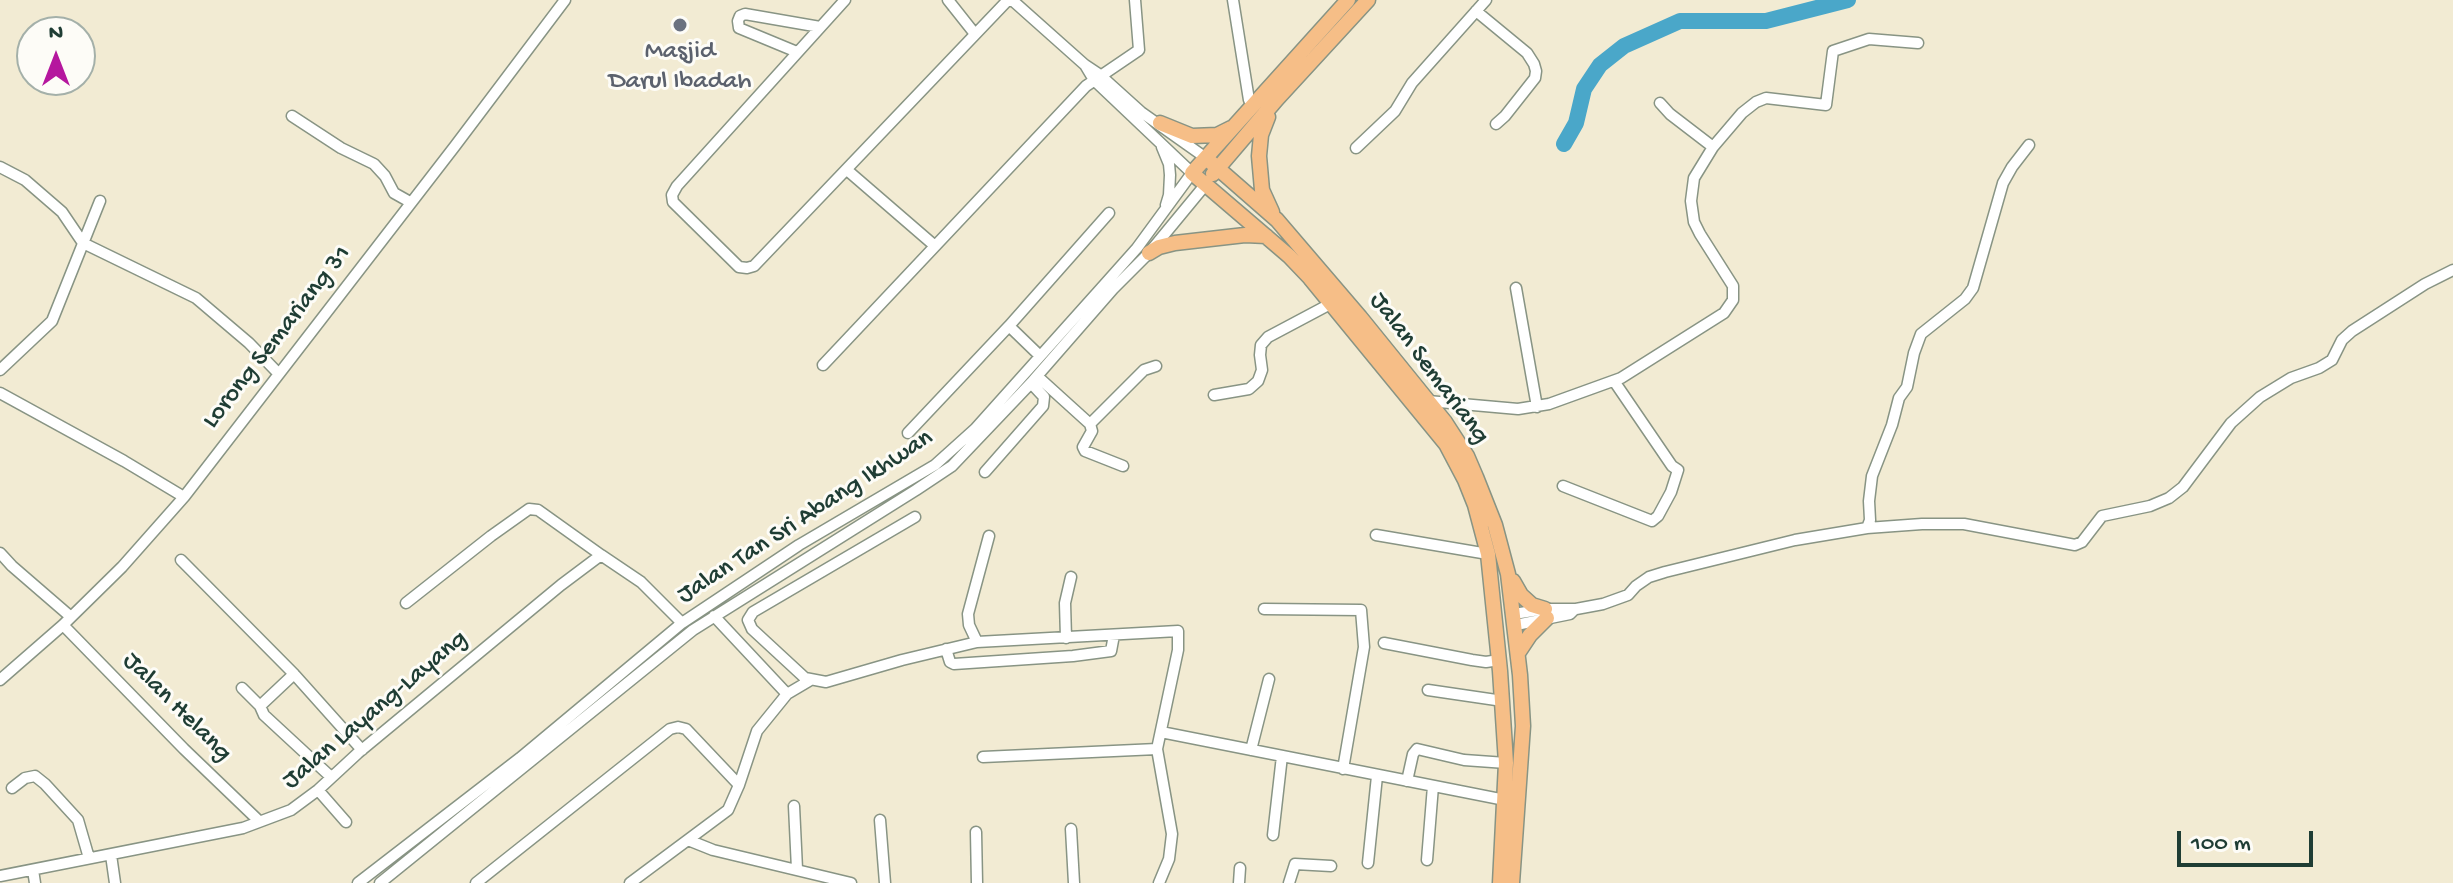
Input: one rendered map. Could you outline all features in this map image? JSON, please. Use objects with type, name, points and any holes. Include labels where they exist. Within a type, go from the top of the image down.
[{"type":"main road","points":[[1206,184],[1212,162],[1236,126],[1348,0]]},
{"type":"main road","points":[[1192,173],[1212,162],[1277,99],[1368,0]]},
{"type":"main road","points":[[1277,99],[1265,123],[1259,146],[1262,190],[1277,220]]},
{"type":"main road","points":[[1160,123],[1192,136],[1205,137],[1236,126]]},
{"type":"main road","name":"Jalan Semariang","points":[[1212,162],[1277,220],[1360,317],[1445,422],[1467,456],[1476,477],[1495,525],[1508,574],[1518,653],[1523,726],[1512,883]]},
{"type":"main road","name":"Jalan Semariang","points":[[1192,173],[1289,256],[1332,303],[1446,444],[1475,505],[1488,554],[1503,699],[1506,763],[1500,883]]},
{"type":"main road","points":[[1149,253],[1159,247],[1187,241],[1266,236]]},
{"type":"main road","points":[[1508,574],[1521,595],[1546,614],[1518,653]]},
{"type":"main road","points":[[1503,699],[1510,680],[1505,625],[1515,620]]},
{"type":"street","name":"Lorong Semariang 31","points":[[0,680],[122,567],[184,497],[565,0]]},
{"type":"street","points":[[845,0],[677,186],[672,195],[673,202],[739,267],[754,266],[1010,0],[1085,65],[1192,173],[1108,287]]},
{"type":"street","points":[[948,0],[975,34]]},
{"type":"street","points":[[823,365],[1075,97],[1139,50],[1135,0]]},
{"type":"street","points":[[1233,0],[1249,100]]},
{"type":"street","points":[[1356,148],[1395,111],[1412,83],[1486,0]]},
{"type":"street","points":[[1476,11],[1527,53],[1536,71],[1535,78],[1496,124]]},
{"type":"street","points":[[797,52],[739,28],[740,16],[745,14],[820,27]]},
{"type":"street","points":[[1428,401],[1518,409],[1537,407],[1614,381],[1724,313],[1733,300],[1733,286],[1700,234],[1692,213],[1694,178],[1713,147],[1742,113],[1766,98],[1826,105],[1833,51],[1869,39],[1918,43]]},
{"type":"street","points":[[1097,78],[1212,162]]},
{"type":"street","points":[[1660,103],[1691,132],[1713,147]]},
{"type":"street","points":[[292,116],[341,148],[374,164],[394,193],[410,202]]},
{"type":"street","points":[[1158,139],[1169,164],[1169,195],[1165,211]]},
{"type":"street","points":[[1867,528],[1872,476],[1899,398],[1907,387],[1921,334],[1965,299],[1973,288],[2003,183],[2029,145]]},
{"type":"street","points":[[0,167],[25,180],[62,212],[83,243],[196,298],[249,343],[278,373]]},
{"type":"street","points":[[847,170],[935,246]]},
{"type":"street","points":[[1108,287],[1149,253],[1206,184]]},
{"type":"street","points":[[0,370],[52,321],[100,201]]},
{"type":"street","points":[[908,433],[1109,213]]},
{"type":"street","points":[[1515,620],[1603,604],[1628,595],[1649,577],[1665,572],[1795,540],[1867,528],[1964,524],[2075,545],[2082,542],[2102,516],[2150,506],[2169,498],[2183,487],[2231,423],[2260,397],[2291,378],[2332,360],[2342,340],[2352,331],[2425,284],[2453,270]]},
{"type":"street","name":"Jalan Tan Sri Abang Ikhwan","points":[[358,883],[520,758],[682,623],[799,545],[935,465],[975,429],[1040,356],[1108,287]]},
{"type":"street","name":"Jalan Tan Sri Abang Ikhwan","points":[[380,883],[693,630],[952,466],[1034,379],[1108,287]]},
{"type":"street","points":[[1516,288],[1537,407]]},
{"type":"street","points":[[1214,395],[1249,389],[1258,381],[1262,370],[1261,345],[1268,337],[1332,303]]},
{"type":"street","points":[[1009,326],[1040,356]]},
{"type":"street","points":[[1090,424],[1144,370],[1156,366]]},
{"type":"street","points":[[1034,379],[1090,424],[1092,431],[1083,447],[1085,451],[1123,466]]},
{"type":"street","points":[[985,472],[1043,406],[1044,397],[1034,379]]},
{"type":"street","points":[[1563,486],[1652,521],[1671,492],[1678,470],[1672,466],[1614,381]]},
{"type":"street","points":[[0,393],[184,497]]},
{"type":"street","points":[[1445,422],[1464,404]]},
{"type":"street","points":[[406,603],[529,509],[538,510],[641,582],[682,623]]},
{"type":"street","points":[[915,517],[750,615],[748,620],[752,629],[799,674],[809,681],[826,682],[977,642],[1178,631],[1178,650],[1157,749],[1172,834],[1169,859],[1159,883]]},
{"type":"street","points":[[1376,535],[1488,554]]},
{"type":"street","points":[[977,642],[969,625],[968,614],[989,536]]},
{"type":"street","name":"Jalan Helang","points":[[0,553],[184,749],[259,821]]},
{"type":"street","name":"Jalan Layang-Layang","points":[[0,876],[243,828],[291,810],[601,555]]},
{"type":"street","points":[[181,560],[294,674],[362,750]]},
{"type":"street","points":[[1066,638],[1065,603],[1071,577]]},
{"type":"street","points":[[1264,609],[1361,610],[1364,647],[1343,769]]},
{"type":"street","points":[[714,616],[787,694]]},
{"type":"street","points":[[946,649],[950,662],[954,664],[1073,656],[1111,651],[1114,635]]},
{"type":"street","points":[[1384,643],[1472,660],[1499,660]]},
{"type":"street","points":[[260,706],[294,674]]},
{"type":"street","points":[[1251,750],[1269,679]]},
{"type":"street","points":[[630,883],[728,810],[757,731],[787,694],[809,681]]},
{"type":"street","points":[[242,688],[260,706],[264,715],[331,777]]},
{"type":"street","points":[[1428,690],[1503,699]]},
{"type":"street","points":[[476,883],[670,729],[686,729],[739,785]]},
{"type":"street","points":[[1161,732],[1505,800]]},
{"type":"street","points":[[983,757],[1157,749]]},
{"type":"street","points":[[1407,781],[1417,749],[1464,760],[1506,763]]},
{"type":"street","points":[[1273,835],[1282,756]]},
{"type":"street","points":[[12,788],[25,778],[35,776],[45,784],[78,820],[89,858]]},
{"type":"street","points":[[1368,863],[1377,776]]},
{"type":"street","points":[[1427,860],[1433,786]]},
{"type":"street","points":[[318,790],[346,822]]},
{"type":"street","points":[[794,806],[797,869]]},
{"type":"street","points":[[880,820],[885,883]]},
{"type":"street","points":[[1071,829],[1074,883]]},
{"type":"street","points":[[976,832],[977,883]]},
{"type":"street","points":[[688,840],[713,850],[851,883]]},
{"type":"street","points":[[111,855],[115,883]]},
{"type":"street","points":[[1289,883],[1295,864],[1331,866]]},
{"type":"street","points":[[1239,883],[1240,868]]},
{"type":"street","points":[[33,870],[35,883]]},
{"type":"waterway","points":[[1564,144],[1576,123],[1584,89],[1600,65],[1624,46],[1680,21],[1766,21],[1848,0]]},
{"type":"place","name":"Masjid Darul Ibadah","points":[[680,25]]}]
